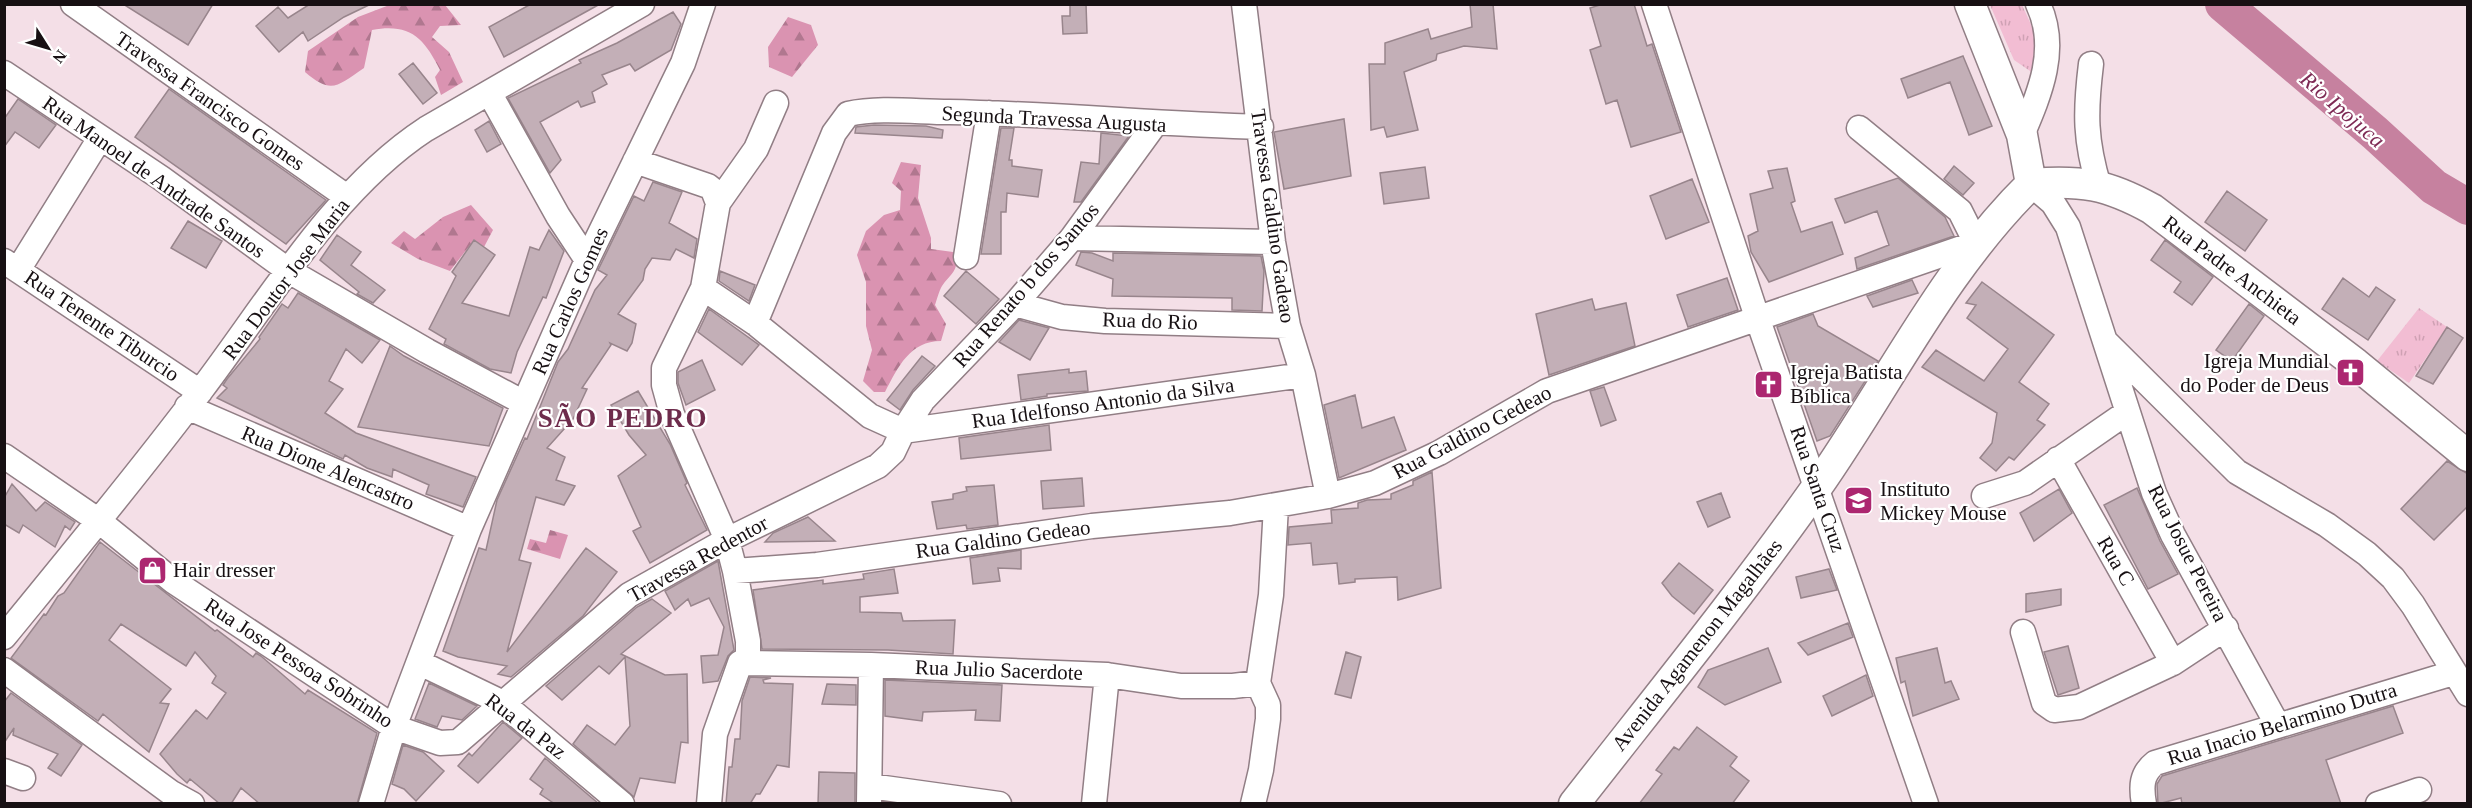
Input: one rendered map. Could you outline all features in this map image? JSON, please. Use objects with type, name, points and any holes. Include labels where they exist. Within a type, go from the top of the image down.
[{"type":"main road","points":[[1970,4],[2022,135],[2031,184]]},
{"type":"main road","name":"Rua Padre Anchieta","points":[[2031,184],[2070,181],[2115,190],[2152,209],[2356,364],[2468,456]]},
{"type":"main road","name":"Avenida Agamenon Magalhães","points":[[1574,804],[1732,602],[1818,486],[1976,243],[2031,184]]},
{"type":"street","name":"Travessa Francisco Gomes","points":[[73,4],[347,197]]},
{"type":"street","name":"Rua Doutor Jose Maria","points":[[4,637],[99,521],[347,197],[402,145],[642,4]]},
{"type":"street","name":"Rua Carlos Gomes","points":[[371,804],[394,727],[469,529],[587,260],[683,63],[703,4]]},
{"type":"street","name":"Travessa Galdino Gadeao","points":[[1244,4],[1261,127],[1273,242],[1288,326],[1303,375],[1328,496]]},
{"type":"street","name":"Rua Santa Cruz","points":[[1654,4],[1757,317],[1818,486],[1926,804]]},
{"type":"street","points":[[2022,135],[2034,106],[2047,60],[2042,12]]},
{"type":"street","points":[[2091,64],[2086,102],[2088,150],[2099,187]]},
{"type":"street","name":"Rua Manoel de Andrade Santos","points":[[4,73],[289,271],[426,351],[524,403]]},
{"type":"street","points":[[490,94],[558,216],[587,260]]},
{"type":"street","points":[[709,804],[715,734],[740,663],[748,659],[748,641],[727,540],[672,414],[664,385],[664,368],[703,288],[718,203],[756,149],[776,104]]},
{"type":"street","name":"Segunda Travessa Augusta","points":[[754,323],[834,133],[848,114],[869,111],[989,113],[1155,124],[1261,127]]},
{"type":"street","points":[[966,257],[989,113]]},
{"type":"street","name":"Rua Renato b dos Santos","points":[[900,438],[923,400],[1015,304],[1072,238],[1155,124]]},
{"type":"street","points":[[1859,128],[1960,211],[1976,243]]},
{"type":"street","points":[[11,265],[100,138]]},
{"type":"street","points":[[635,161],[708,186],[713,190],[718,203]]},
{"type":"street","name":"Rua Josue Pereira","points":[[2031,184],[2053,203],[2068,227],[2126,413],[2154,493],[2173,535],[2277,724]]},
{"type":"street","points":[[1072,238],[1273,242]]},
{"type":"street","name":"Rua Galdino Gedeao","points":[[735,571],[817,565],[1092,525],[1230,513],[1328,496],[1375,483],[1439,453],[1547,391],[1976,243]]},
{"type":"street","name":"Rua Tenente Tiburcio","points":[[11,265],[193,399]]},
{"type":"street","points":[[703,288],[754,323],[900,438]]},
{"type":"street","name":"Rua do Rio","points":[[1015,304],[1062,317],[1105,321],[1288,326]]},
{"type":"street","points":[[2105,341],[2237,472],[2327,525],[2367,554],[2393,578],[2413,605],[2468,694]]},
{"type":"street","name":"Rua Idelfonso Antonio da Silva","points":[[900,438],[1303,375]]},
{"type":"street","name":"Rua Dione Alencastro","points":[[193,399],[469,529]]},
{"type":"street","points":[[1984,496],[2025,483],[2126,413]]},
{"type":"street","name":"Travessa Redentor","points":[[458,742],[501,702],[629,595],[727,540],[878,466],[887,459],[900,438]]},
{"type":"street","name":"Rua Jose Pessoa Sobrinho","points":[[4,456],[99,521],[173,580],[394,727],[440,743],[458,742]]},
{"type":"street","name":"Rua C","points":[[2058,459],[2174,663]]},
{"type":"street","points":[[1253,804],[1261,770],[1268,719],[1268,705],[1258,683],[1270,595],[1276,506]]},
{"type":"street","name":"Rua Josue Pereira","points":[[2023,632],[2044,703],[2054,710],[2079,707],[2174,663],[2226,628]]},
{"type":"street","name":"Rua da Paz","points":[[420,663],[501,702],[622,804]]},
{"type":"street","name":"Rua Julio Sacerdote","points":[[740,663],[871,665],[1107,675],[1181,686],[1233,686],[1258,683]]},
{"type":"street","points":[[871,665],[870,795],[999,804]]},
{"type":"street","points":[[4,670],[170,792],[192,804]]},
{"type":"street","name":"Rua Inacio Belarmino Dutra","points":[[2144,804],[2142,782],[2147,769],[2155,763],[2277,724],[2453,673]]},
{"type":"street","points":[[1094,804],[1107,675]]},
{"type":"street","points":[[2378,804],[2419,789]]},
{"type":"green space","points":[[392,4],[445,5],[461,25],[440,26],[432,37],[449,52],[463,82],[441,95],[435,77],[440,70],[428,49],[414,35],[406,31],[385,28],[372,30],[364,68],[341,83],[328,86],[305,72],[308,51],[358,17]]},
{"type":"green space","points":[[1990,5],[2022,5],[2046,57],[2033,73],[2014,60]]},
{"type":"green space","points":[[788,17],[811,25],[818,45],[792,77],[769,67],[768,47]]},
{"type":"green space","points":[[901,162],[921,165],[918,198],[931,238],[931,249],[953,252],[956,267],[942,286],[935,305],[946,324],[941,341],[921,345],[913,351],[900,365],[885,392],[874,392],[863,381],[872,350],[866,326],[866,282],[857,255],[866,231],[884,215],[900,210],[901,191],[892,183]]},
{"type":"green space","points":[[471,205],[493,230],[484,247],[474,240],[450,271],[418,259],[391,243],[404,231],[415,239],[443,217]]},
{"type":"green space","points":[[2419,308],[2447,327],[2409,383],[2377,361]]},
{"type":"green space","points":[[550,530],[568,535],[560,559],[527,549],[530,539],[546,543]]},
{"type":"building","points":[[123,4],[213,4],[188,45]]},
{"type":"building","points":[[310,4],[371,4],[344,17],[308,41],[303,32],[279,52],[256,26],[278,7],[288,18]]},
{"type":"building","points":[[531,4],[600,4],[504,57],[489,27]]},
{"type":"building","points":[[1070,4],[1086,4],[1087,33],[1063,34],[1062,16],[1070,16]]},
{"type":"building","points":[[1470,4],[1493,4],[1497,49],[1464,46],[1437,54],[1436,60],[1404,72],[1418,130],[1387,137],[1384,127],[1371,130],[1369,64],[1385,64],[1385,43],[1428,29],[1431,39],[1472,27]]},
{"type":"building","points":[[1603,4],[1634,4],[1647,46],[1652,44],[1681,132],[1631,147],[1617,100],[1606,104],[1590,50],[1601,46],[1590,8]]},
{"type":"building","points":[[673,12],[681,24],[671,50],[635,71],[630,64],[602,75],[607,84],[592,92],[595,102],[581,107],[578,101],[540,122],[561,160],[550,173],[508,98],[581,63],[579,60],[617,43]]},
{"type":"building","points":[[1963,56],[1992,126],[1969,135],[1950,82],[1908,98],[1901,79]]},
{"type":"building","points":[[413,63],[437,93],[423,104],[399,74]]},
{"type":"building","points":[[169,89],[326,200],[286,244],[135,137]]},
{"type":"building","points":[[18,99],[56,125],[39,148],[15,132],[4,147],[4,119]]},
{"type":"building","points":[[1344,119],[1351,176],[1284,189],[1274,132]]},
{"type":"building","points":[[489,121],[501,144],[487,152],[475,130]]},
{"type":"building","points":[[926,126],[943,130],[942,138],[855,133],[856,127]]},
{"type":"building","points":[[1001,128],[1014,128],[1009,160],[1012,160],[1012,166],[1042,170],[1038,197],[1007,193],[1006,212],[1001,212],[1001,254],[981,254]]},
{"type":"building","points":[[1101,133],[1129,136],[1081,202],[1074,202],[1081,162],[1099,164]]},
{"type":"building","points":[[1954,166],[1974,183],[1963,195],[1944,179]]},
{"type":"building","points":[[1425,167],[1429,198],[1384,204],[1380,173]]},
{"type":"building","points":[[1787,168],[1795,201],[1791,203],[1801,232],[1832,222],[1843,254],[1769,282],[1751,252],[1748,236],[1758,231],[1750,194],[1773,188],[1768,171]]},
{"type":"building","points":[[1898,178],[1945,217],[1954,236],[1857,269],[1855,258],[1889,245],[1877,211],[1845,223],[1835,199]]},
{"type":"building","points":[[1692,179],[1709,222],[1666,239],[1650,196]]},
{"type":"building","points":[[653,182],[682,192],[669,223],[697,239],[694,258],[676,249],[670,260],[652,258],[645,269],[643,280],[618,314],[636,324],[632,343],[627,351],[610,343],[611,345],[582,388],[587,389],[573,419],[547,448],[565,457],[556,480],[575,486],[564,505],[536,497],[519,560],[531,563],[507,652],[586,548],[617,572],[583,616],[511,677],[498,674],[507,666],[458,657],[443,651],[479,548],[486,550],[497,500],[525,438],[527,439],[558,362],[568,349],[595,290],[607,275],[598,270],[634,196],[644,201]]},
{"type":"building","points":[[2227,191],[2267,220],[2245,251],[2205,222]]},
{"type":"building","points":[[188,221],[222,241],[206,268],[171,248]]},
{"type":"building","points":[[549,230],[564,251],[546,298],[543,297],[517,352],[511,373],[490,369],[444,344],[446,339],[429,329],[456,276],[452,272],[474,240],[495,255],[462,303],[509,316],[530,247],[539,250]]},
{"type":"building","points":[[337,235],[361,252],[351,265],[385,290],[373,303],[357,294],[359,292],[320,260]]},
{"type":"building","points":[[2165,240],[2213,277],[2192,305],[2174,292],[2181,282],[2151,260]]},
{"type":"building","points":[[1081,252],[1092,253],[1113,261],[1113,253],[1261,256],[1264,271],[1262,311],[1232,310],[1232,298],[1112,296],[1113,279],[1076,265]]},
{"type":"building","points":[[720,271],[755,285],[749,301],[719,281]]},
{"type":"building","points":[[966,271],[999,299],[976,324],[944,296]]},
{"type":"building","points":[[1727,278],[1738,310],[1688,327],[1677,295]]},
{"type":"building","points":[[2343,278],[2369,297],[2376,287],[2395,300],[2368,340],[2322,309]]},
{"type":"building","points":[[1912,280],[1918,293],[1873,307],[1867,296]]},
{"type":"building","points":[[1982,282],[2054,335],[2019,382],[2049,404],[2037,420],[2045,425],[2014,460],[2009,457],[1996,471],[1980,458],[1992,443],[1997,413],[1922,367],[1936,350],[1984,381],[2008,349],[1967,318],[1976,305],[1966,303]]},
{"type":"building","points":[[298,293],[380,340],[362,363],[346,349],[329,381],[343,389],[325,413],[356,433],[476,477],[463,507],[426,494],[429,485],[393,469],[392,477],[367,468],[345,455],[343,459],[217,398],[227,388],[223,385],[227,379],[260,339],[259,337],[282,304],[288,308]]},
{"type":"building","points":[[1592,299],[1595,310],[1626,303],[1635,346],[1549,375],[1536,314]]},
{"type":"building","points":[[2249,304],[2264,316],[2232,361],[2216,350]]},
{"type":"building","points":[[709,309],[759,345],[742,365],[698,332]]},
{"type":"building","points":[[1813,314],[1818,326],[1878,361],[1830,436],[1817,441],[1777,327]]},
{"type":"building","points":[[1019,320],[1049,328],[1030,360],[999,342]]},
{"type":"building","points":[[2447,327],[2463,338],[2433,384],[2416,376]]},
{"type":"building","points":[[390,346],[404,356],[503,408],[489,446],[358,427]]},
{"type":"building","points":[[922,356],[935,366],[913,390],[900,410],[887,400]]},
{"type":"building","points":[[702,360],[715,390],[686,405],[678,383],[678,372]]},
{"type":"building","points":[[1069,369],[1069,373],[1086,371],[1088,391],[1047,394],[1047,396],[1021,400],[1018,375]]},
{"type":"building","points":[[1604,387],[1616,420],[1601,426],[1590,391]]},
{"type":"building","points":[[638,391],[670,444],[687,483],[685,485],[707,530],[650,563],[633,531],[641,527],[618,476],[646,455],[629,435],[611,405]]},
{"type":"building","points":[[1355,395],[1362,428],[1394,417],[1406,450],[1339,478],[1324,405]]},
{"type":"building","points":[[1049,425],[1051,450],[961,459],[959,438]]},
{"type":"building","points":[[2447,461],[2468,474],[2468,506],[2434,540],[2401,509]]},
{"type":"building","points":[[1432,472],[1441,588],[1398,600],[1397,577],[1355,579],[1355,582],[1339,584],[1337,563],[1313,565],[1311,543],[1288,545],[1289,527],[1332,523],[1331,510],[1358,508],[1358,503],[1367,500],[1391,499],[1391,494],[1413,485],[1413,481]]},
{"type":"building","points":[[1082,478],[1084,506],[1043,509],[1041,481]]},
{"type":"building","points":[[12,484],[36,511],[45,502],[75,522],[70,530],[65,526],[55,547],[23,525],[19,533],[4,524],[4,498]]},
{"type":"building","points":[[994,485],[998,525],[967,529],[966,525],[937,529],[932,502],[953,499],[953,494],[967,491],[966,487]]},
{"type":"building","points":[[2137,488],[2160,541],[2178,574],[2148,589],[2104,505]]},
{"type":"building","points":[[2059,489],[2072,513],[2034,541],[2020,513]]},
{"type":"building","points":[[1721,493],[1730,517],[1708,527],[1697,502]]},
{"type":"building","points":[[808,517],[835,541],[765,542],[773,533]]},
{"type":"building","points":[[100,542],[215,631],[217,630],[253,657],[256,653],[261,656],[305,694],[308,690],[377,733],[357,804],[260,804],[241,788],[231,804],[220,804],[190,779],[187,783],[177,774],[160,754],[196,710],[207,719],[226,693],[212,683],[216,676],[195,652],[186,666],[121,624],[109,640],[171,689],[160,703],[169,704],[149,752],[103,714],[98,721],[11,658],[44,614],[46,615],[58,596],[64,593]]},
{"type":"building","points":[[1021,550],[1021,569],[998,568],[1000,581],[973,584],[970,558]]},
{"type":"building","points":[[718,561],[734,650],[728,656],[718,681],[703,683],[701,656],[718,655],[724,627],[709,598],[691,606],[688,599],[675,610],[665,591]]},
{"type":"building","points":[[1679,563],[1713,590],[1694,614],[1672,596],[1662,583]]},
{"type":"building","points":[[894,569],[898,593],[860,597],[860,612],[901,613],[903,621],[955,620],[953,654],[888,650],[762,649],[753,590],[823,580],[823,584],[864,579],[863,574]]},
{"type":"building","points":[[1829,569],[1837,590],[1801,598],[1796,577]]},
{"type":"building","points":[[2061,589],[2061,605],[2026,612],[2026,594]]},
{"type":"building","points":[[652,599],[671,613],[621,654],[665,675],[687,674],[688,743],[681,742],[675,783],[640,778],[634,797],[573,744],[587,725],[615,745],[630,726],[625,657],[609,674],[599,666],[562,700],[546,686],[637,607]]},
{"type":"building","points":[[1848,623],[1853,637],[1808,655],[1798,643]]},
{"type":"building","points":[[2068,646],[2079,688],[2058,695],[2044,652]]},
{"type":"building","points":[[1768,648],[1781,682],[1725,705],[1698,687],[1708,670]]},
{"type":"building","points":[[1937,648],[1945,683],[1951,681],[1959,699],[1913,716],[1905,681],[1901,683],[1896,658]]},
{"type":"building","points":[[1346,652],[1361,657],[1351,698],[1335,694]]},
{"type":"building","points":[[1866,675],[1873,696],[1832,716],[1823,696]]},
{"type":"building","points":[[750,677],[771,678],[763,680],[764,683],[793,684],[789,767],[777,765],[760,794],[756,794],[750,804],[726,804],[729,767],[732,767],[735,739],[740,739],[742,701]]},
{"type":"building","points":[[885,680],[1002,685],[1000,721],[975,720],[976,710],[923,712],[922,721],[885,716]]},
{"type":"building","points":[[429,683],[477,706],[462,720],[442,716],[437,727],[415,719]]},
{"type":"building","points":[[827,684],[856,685],[856,705],[822,704]]},
{"type":"building","points":[[11,693],[82,745],[61,776],[48,768],[58,754],[13,735],[14,728],[4,743],[4,702]]},
{"type":"building","points":[[2393,706],[2403,733],[2326,760],[2341,804],[2182,804],[2181,798],[2158,804],[2157,784],[2162,776]]},
{"type":"building","points":[[503,722],[522,738],[478,783],[458,766],[469,753],[472,756]]},
{"type":"building","points":[[1697,727],[1737,757],[1730,766],[1749,781],[1732,804],[1639,804],[1662,774],[1656,770],[1674,747],[1679,750]]},
{"type":"building","points":[[403,745],[423,752],[444,771],[416,801],[404,789],[392,784]]},
{"type":"building","points":[[545,758],[599,804],[555,804],[540,794],[543,789],[530,779]]},
{"type":"building","points":[[819,772],[855,773],[855,804],[818,804]]},
{"type":"waterway","name":"Rio Ipojuca","points":[[2223,4],[2375,133],[2434,187],[2468,207]]},
{"type":"place","name":"Igreja Mundial do Poder de Deus","points":[[2350,373]]},
{"type":"place","name":"Igreja Batista Bíblica","points":[[1769,384]]},
{"type":"place","name":"Instituto Mickey Mouse","points":[[1859,501]]},
{"type":"place","name":"Hair dresser","points":[[152,570]]},
{"type":"district","name":"SÃO PEDRO","points":[[623,418]]}]
